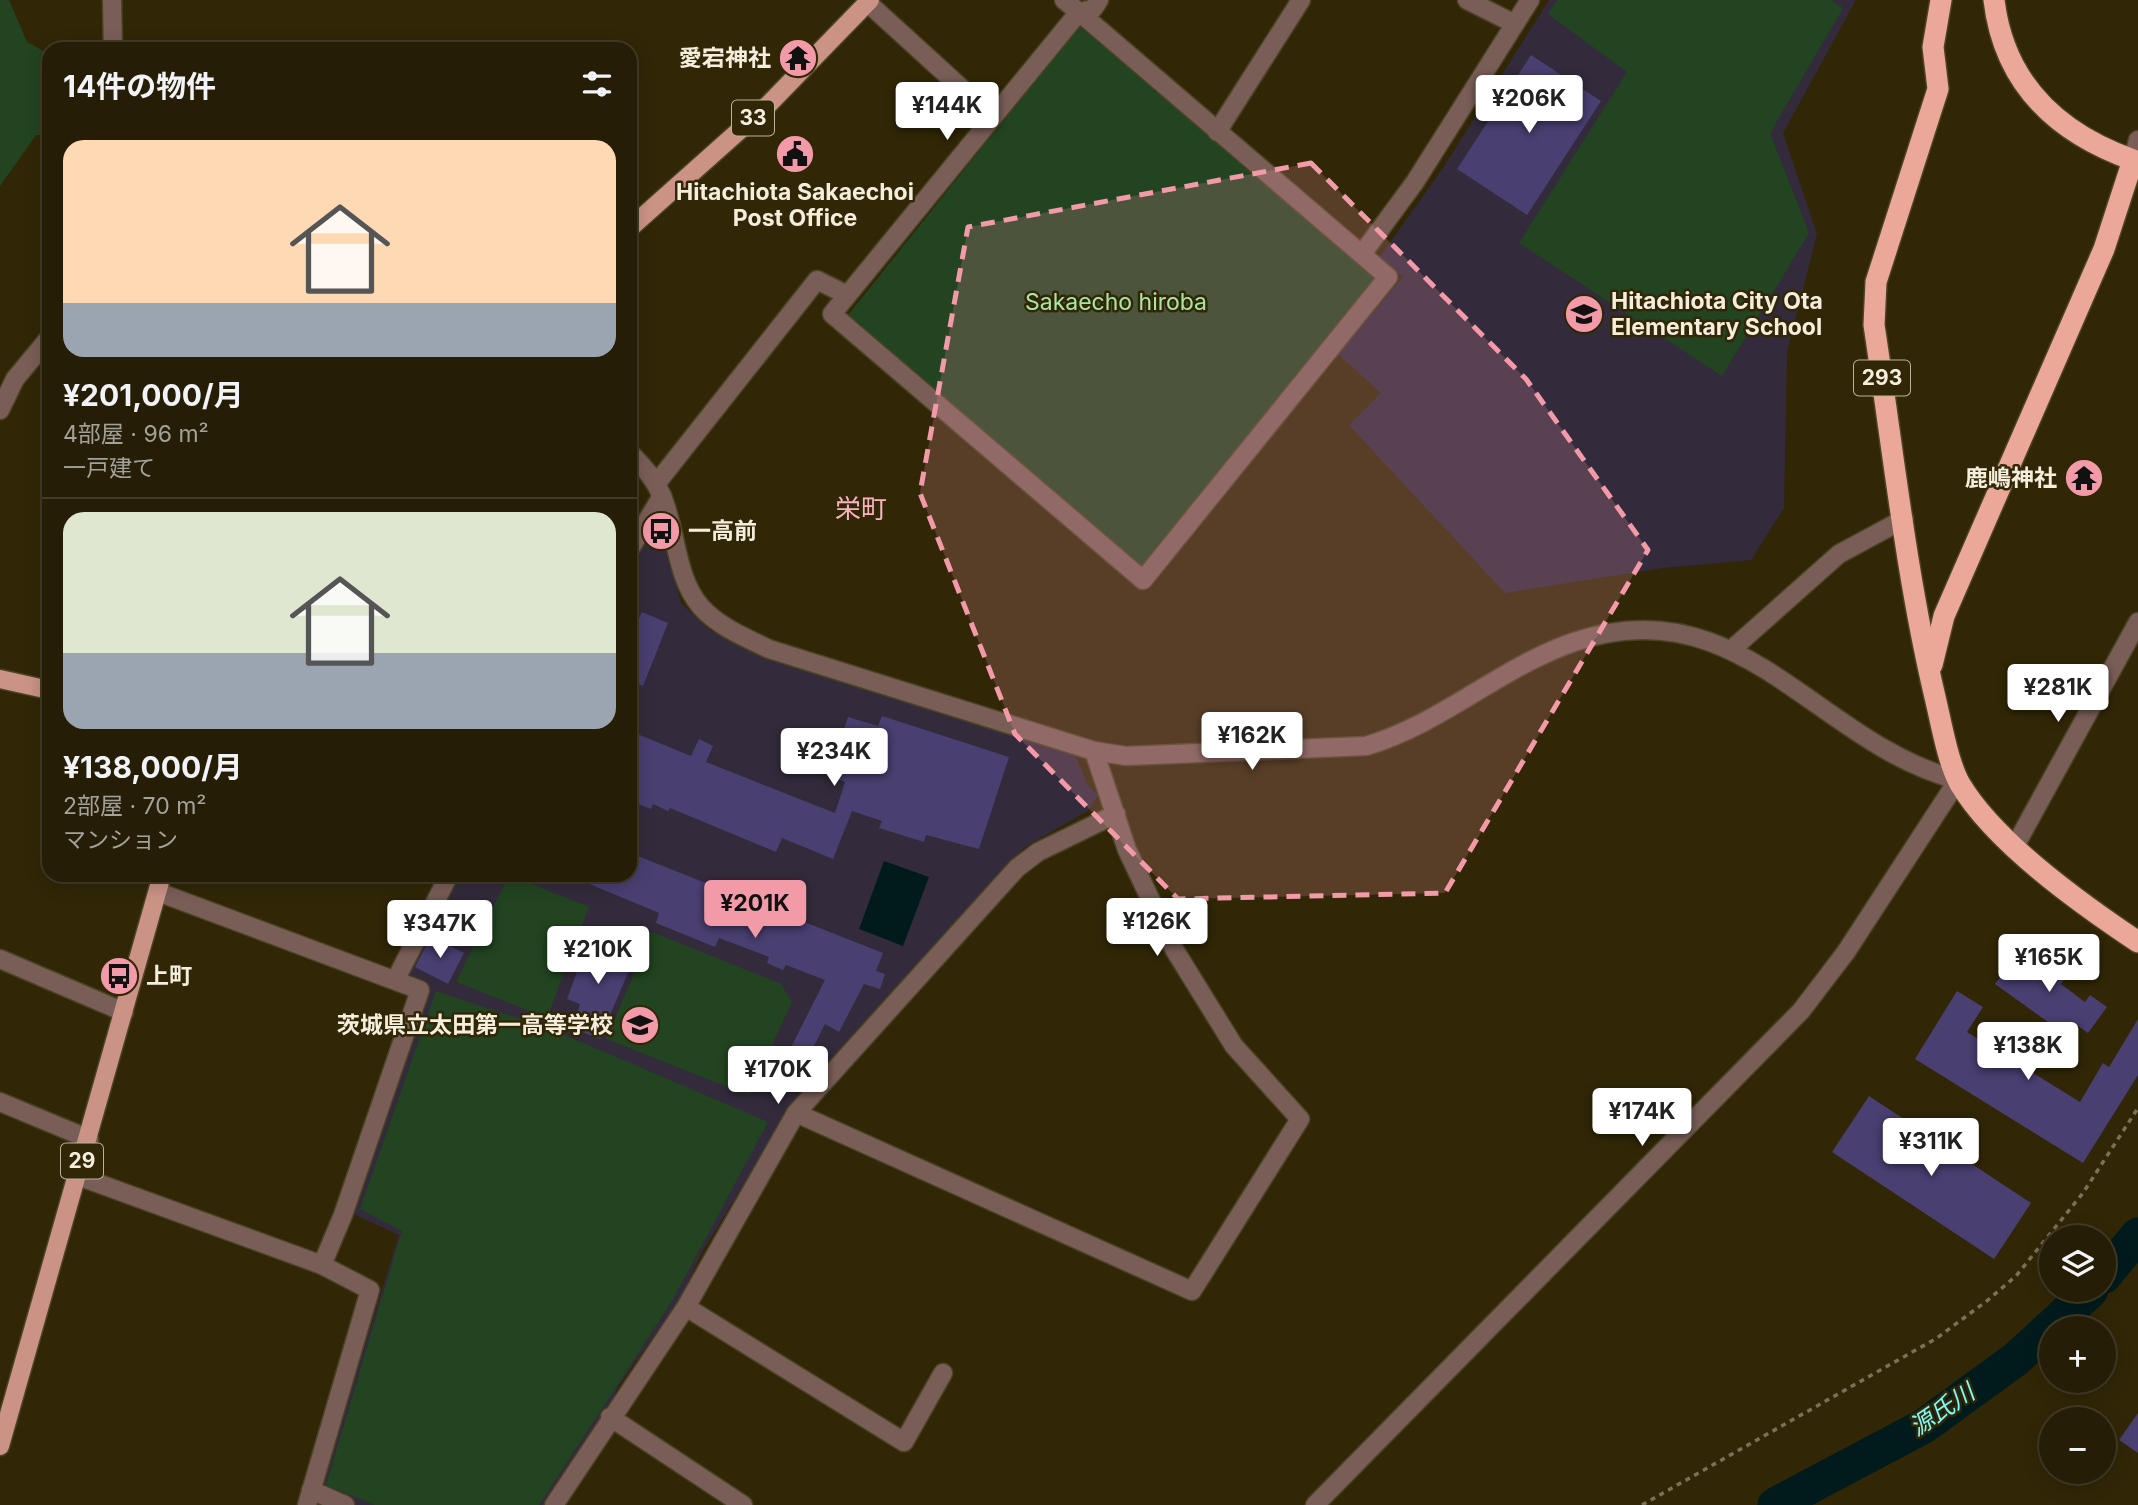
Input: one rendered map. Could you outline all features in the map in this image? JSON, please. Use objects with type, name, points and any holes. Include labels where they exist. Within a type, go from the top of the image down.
[{"type":"highway","name":"293","points":[[1941,0],[1933,47],[1938,89],[1877,282],[1874,302],[1874,325],[1930,674],[1958,780],[1982,815],[2065,888],[2138,942]]},
{"type":"highway","name":"293","points":[[1930,674],[1944,615],[2104,249],[2135,150],[2095,147],[2044,110],[2010,57],[1997,20],[1994,0]]},
{"type":"main road","name":"33","points":[[637,222],[768,105],[869,1]]},
{"type":"main road","points":[[0,680],[42,689]]},
{"type":"main road","name":"29","points":[[0,1446],[6,1401],[89,1139],[160,883]]},
{"type":"street","points":[[112,0],[113,42]]},
{"type":"street","points":[[1064,0],[1079,12],[1217,132],[1388,277],[1143,580],[832,314],[1079,12],[1093,9],[1099,0]]},
{"type":"street","points":[[1217,132],[1301,0]]},
{"type":"street","points":[[1467,0],[1516,24]]},
{"type":"street","points":[[1362,254],[1415,182],[1530,0]]},
{"type":"street","points":[[869,1],[992,117]]},
{"type":"street","points":[[637,535],[659,490],[682,455],[817,280],[847,295]]},
{"type":"street","points":[[0,410],[15,379],[42,346]]},
{"type":"street","points":[[637,460],[651,475],[659,490],[690,592],[702,608],[724,626],[769,649],[1094,751],[1126,756],[1366,746],[1396,737],[1543,655],[1574,642],[1614,631],[1645,629],[1683,633],[1753,660],[1902,762],[1958,780],[1846,952],[1801,1012],[1315,1505]]},
{"type":"street","points":[[1731,650],[1839,554],[1904,519]]},
{"type":"street","points":[[1919,612],[1935,617],[1944,615]]},
{"type":"street","points":[[2015,846],[2136,633]]},
{"type":"street","points":[[796,1113],[1192,1291],[1300,1119],[1234,1045],[1174,949],[1127,850],[1094,751]]},
{"type":"street","points":[[554,1505],[610,1417],[686,1307],[796,1113],[1017,867],[1038,852],[1116,814]]},
{"type":"street","points":[[396,979],[445,882]]},
{"type":"street","points":[[160,883],[421,990],[344,1215],[322,1265]]},
{"type":"street","points":[[0,959],[124,1012]]},
{"type":"street","points":[[0,1102],[89,1139]]},
{"type":"street","points":[[78,1176],[322,1265],[370,1290],[309,1498],[345,1505]]},
{"type":"street","points":[[686,1307],[904,1442],[943,1373]]},
{"type":"street","points":[[610,1417],[743,1505]]},
{"type":"path","points":[[1642,1505],[1937,1338],[1988,1300],[2015,1276],[2083,1193],[2138,1108]]},
{"type":"highlighted area","points":[[1311,163],[1526,379],[1648,550],[1445,893],[1178,899],[1015,734],[920,493],[968,227]]},
{"type":"shaded area","name":"Hitachiota City Ota Elementary School","points":[[1549,0],[1856,0],[1783,133],[1817,234],[1787,352],[1784,508],[1751,560],[1663,568],[1505,593],[1349,425],[1381,393],[1338,354],[1403,277],[1379,258],[1441,171]]},
{"type":"shaded area","name":"茨城県立太田第一高等学校","points":[[649,529],[663,537],[681,603],[711,631],[783,663],[1075,755],[1088,785],[1098,795],[1089,810],[1025,847],[811,1081],[787,1114],[702,1252],[679,1301],[619,1385],[608,1410],[548,1505],[356,1505],[325,1492],[322,1485],[399,1235],[351,1213],[429,991],[411,979],[406,970],[451,882],[637,882],[637,549]]},
{"type":"green space","points":[[0,0],[9,0],[27,42],[42,50],[42,135],[36,135],[0,186]]},
{"type":"green space","points":[[1557,0],[1831,0],[1843,8],[1770,133],[1809,233],[1722,376],[1519,243],[1627,72],[1548,14]]},
{"type":"green space","name":"Sakaecho hiroba","points":[[1079,26],[1381,278],[1147,567],[1138,567],[845,319]]},
{"type":"green space","points":[[506,882],[526,882],[589,907],[547,1018],[456,982]]},
{"type":"green space","points":[[652,932],[781,984],[792,1002],[748,1095],[606,1039]]},
{"type":"green space","points":[[436,991],[553,1030],[768,1122],[672,1301],[539,1505],[375,1505],[326,1485],[402,1231],[360,1209]]},
{"type":"water","points":[[884,861],[929,877],[903,946],[859,929]]},
{"type":"building","points":[[1531,55],[1601,101],[1527,215],[1457,169]]},
{"type":"building","points":[[642,612],[668,623],[643,686],[637,683],[637,617]]},
{"type":"building","points":[[882,716],[1009,757],[979,849],[926,835],[924,842],[879,828],[882,821],[852,811],[833,859],[782,838],[776,852],[670,808],[668,811],[653,804],[651,809],[637,804],[637,734],[691,756],[699,739],[713,746],[706,762],[835,813],[845,782],[828,776],[832,764],[817,759],[824,737],[840,742],[848,717],[878,726]]},
{"type":"building","points":[[637,856],[883,953],[876,971],[885,974],[880,989],[864,984],[839,1032],[825,1024],[799,1076],[781,1067],[825,980],[786,965],[783,970],[767,963],[769,957],[719,938],[715,947],[656,923],[659,913],[585,882],[637,882]]},
{"type":"building","points":[[431,936],[464,953],[448,984],[415,967]]},
{"type":"building","points":[[589,939],[635,956],[600,1039],[572,1028],[580,1004],[567,999]]},
{"type":"building","points":[[2023,947],[2066,977],[2061,984],[2085,1002],[2090,995],[2107,1007],[2088,1033],[2078,1026],[2070,1038],[1995,984]]},
{"type":"building","points":[[1957,991],[1983,1007],[1967,1032],[2080,1102],[2103,1063],[2109,1067],[2138,1019],[2138,1075],[2083,1163],[1915,1059]]},
{"type":"building","points":[[1869,1096],[2031,1203],[1994,1259],[1832,1152]]},
{"type":"building","points":[[2138,1413],[2138,1453],[2119,1440]]},
{"type":"waterway","name":"源氏川","points":[[2116,1262],[2138,1235]]},
{"type":"waterway","name":"源氏川","points":[[1775,1505],[1924,1426],[2016,1359],[2078,1302]]},
{"type":"place","name":"愛宕神社","points":[[798,58]]},
{"type":"place","name":"Hitachiota Sakaechoi Post Office","points":[[795,154]]},
{"type":"place","name":"Hitachiota City Ota Elementary School","points":[[1584,314]]},
{"type":"place","name":"鹿嶋神社","points":[[2084,478]]},
{"type":"place","name":"一高前","points":[[661,531]]},
{"type":"place","name":"上町","points":[[119,976]]},
{"type":"place","name":"茨城県立太田第一高等学校","points":[[640,1025]]},
{"type":"district","name":"栄町","points":[[861,509]]}]
